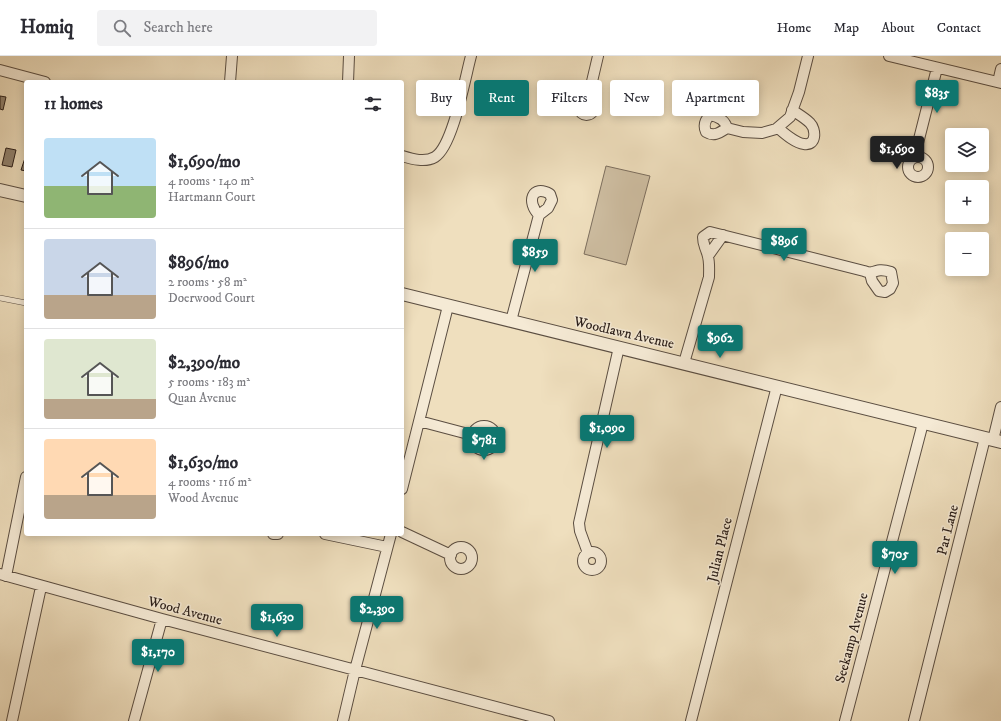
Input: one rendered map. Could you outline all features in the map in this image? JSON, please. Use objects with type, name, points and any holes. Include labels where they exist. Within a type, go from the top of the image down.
[{"type":"street","points":[[230,80],[232,56]]},
{"type":"street","points":[[348,80],[349,56]]},
{"type":"street","points":[[404,156],[418,160],[434,158],[443,150],[451,134],[471,56]]},
{"type":"street","points":[[592,80],[598,56]]},
{"type":"street","points":[[727,128],[743,132],[762,133],[778,128],[790,117],[808,56]]},
{"type":"street","points":[[889,56],[999,83],[1001,69]]},
{"type":"street","points":[[917,157],[916,147],[937,68]]},
{"type":"street","points":[[0,70],[38,80]]},
{"type":"street","points":[[778,128],[785,135],[805,144],[810,143],[814,138],[815,131],[811,124],[792,110]]},
{"type":"street","points":[[0,190],[24,196]]},
{"type":"street","points":[[511,321],[539,215]]},
{"type":"street","points":[[684,363],[709,277],[710,263],[703,244],[703,237],[710,232],[870,273]]},
{"type":"street","points":[[708,256],[724,236]]},
{"type":"street","name":"Woodlawn Avenue","points":[[404,295],[993,440]]},
{"type":"street","points":[[404,481],[448,306]]},
{"type":"street","points":[[588,552],[580,531],[579,523],[620,347]]},
{"type":"street","name":"Julian Place","points":[[691,721],[777,386]]},
{"type":"street","name":"Par Lane","points":[[914,721],[1001,407]]},
{"type":"street","points":[[419,421],[472,435]]},
{"type":"street","name":"Seekamp Avenue","points":[[845,721],[923,423]]},
{"type":"street","points":[[3,575],[24,486]]},
{"type":"street","points":[[404,533],[451,554]]},
{"type":"street","points":[[335,536],[387,547]]},
{"type":"street","points":[[343,721],[390,536]]},
{"type":"street","name":"Wood Avenue","points":[[3,575],[41,587],[549,721]]},
{"type":"street","points":[[12,721],[41,587]]},
{"type":"street","points":[[134,721],[162,619]]},
{"type":"lane","points":[[0,298],[24,303]]},
{"type":"shaded area","points":[[606,166],[650,176],[626,265],[584,254]]},
{"type":"building","points":[[0,96],[6,97],[3,110],[0,109]]},
{"type":"building","points":[[6,148],[16,150],[12,167],[2,165]]},
{"type":"building","points":[[24,161],[24,171],[21,170]]}]
